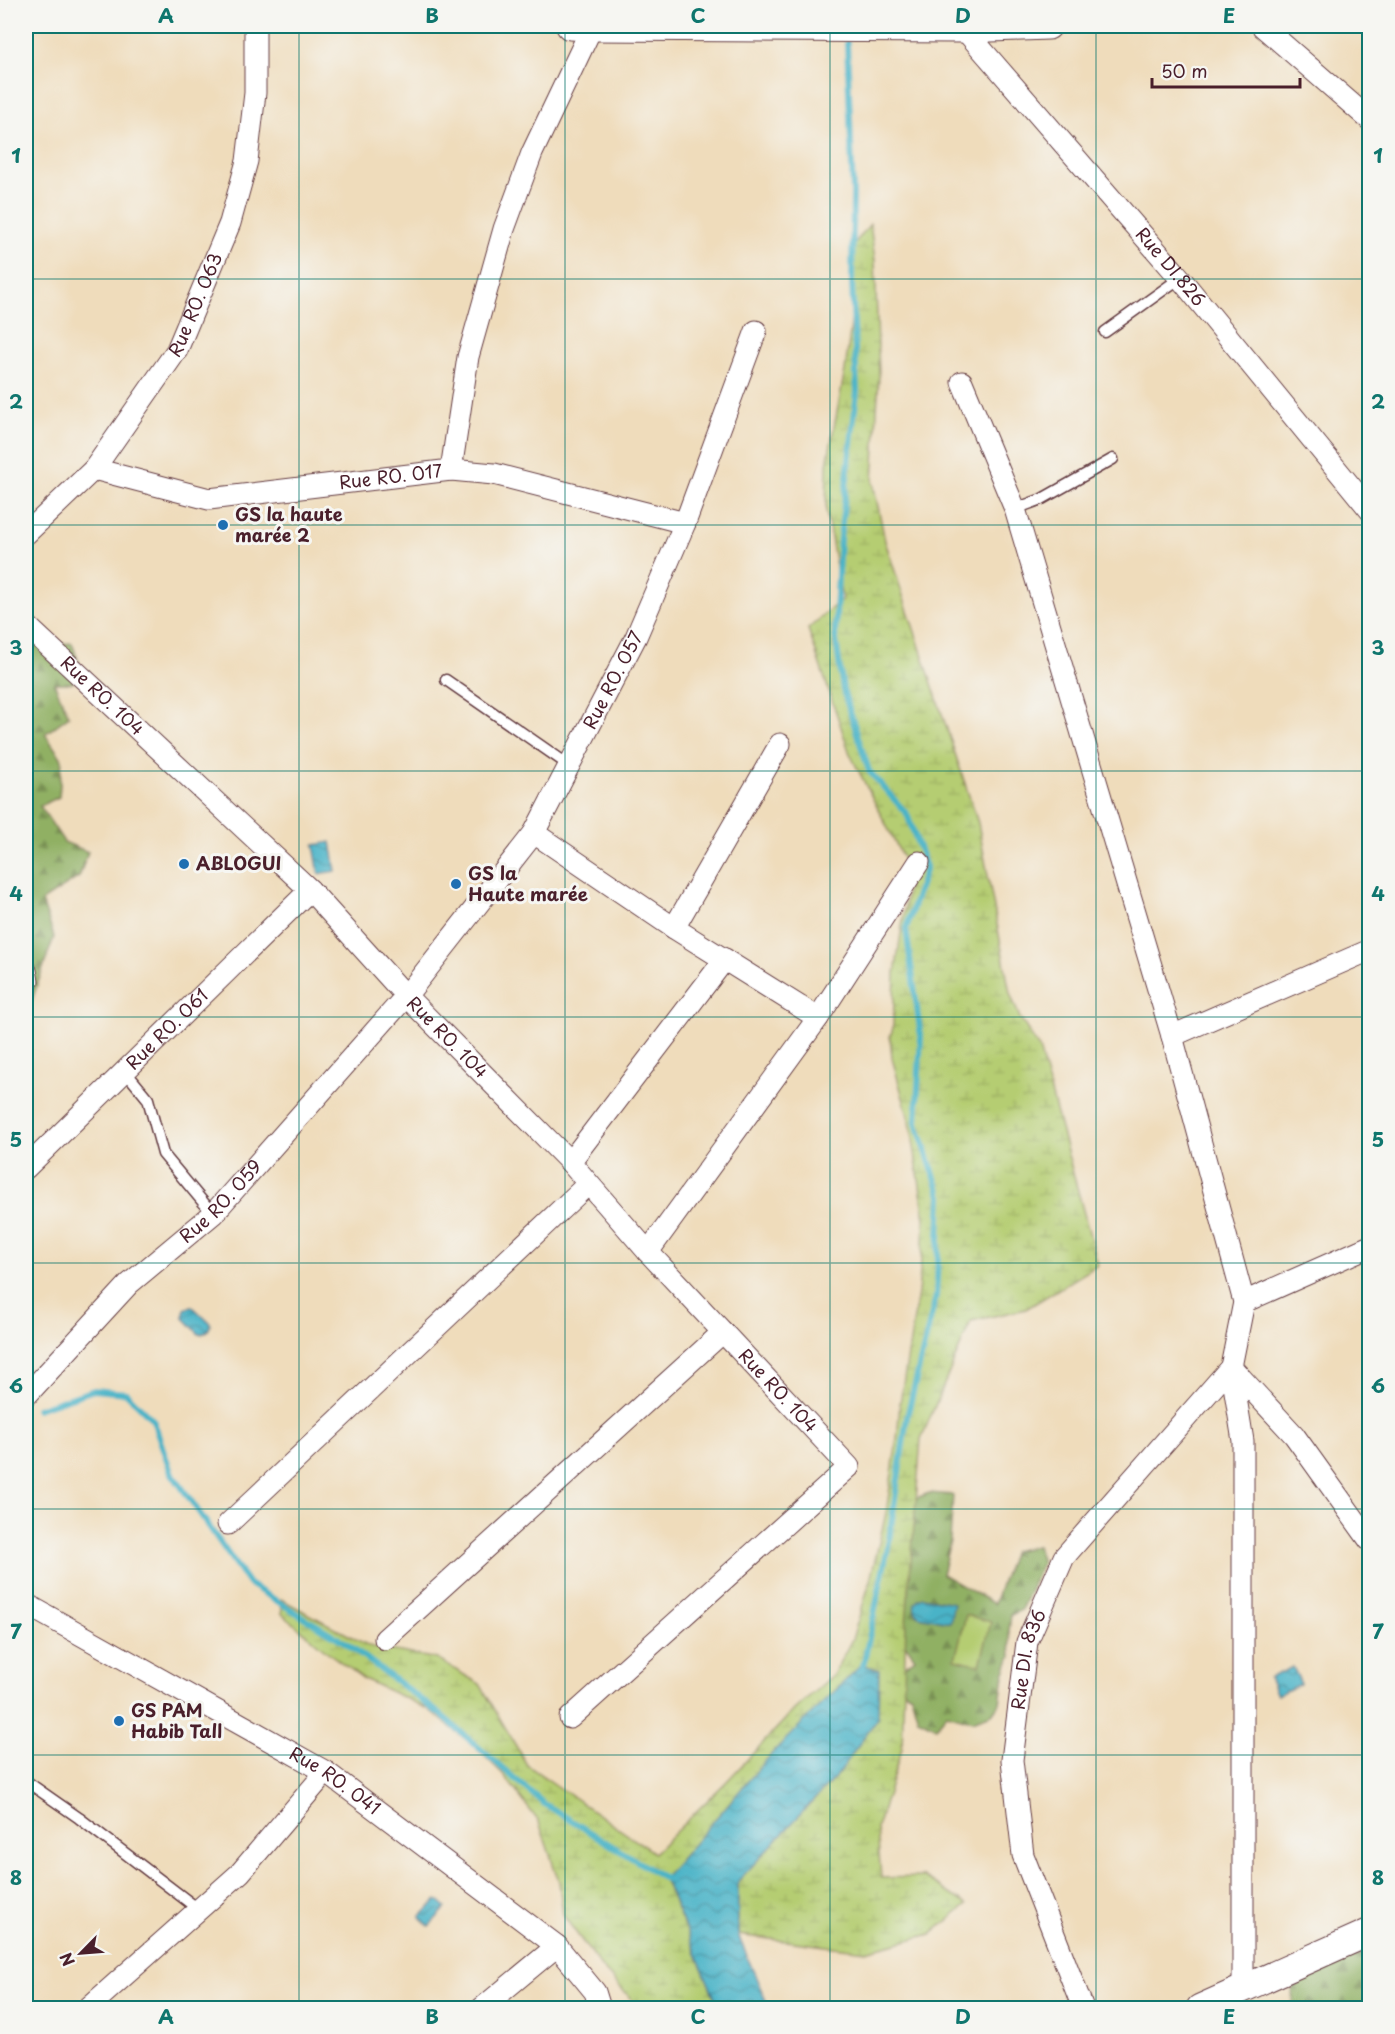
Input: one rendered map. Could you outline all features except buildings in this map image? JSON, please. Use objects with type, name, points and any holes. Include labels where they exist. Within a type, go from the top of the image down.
[{"type":"street","name":"Rue RO. 063","points":[[26,534],[94,469],[177,350],[230,223],[247,161],[255,93],[255,26]]},
{"type":"street","points":[[451,470],[468,357],[504,230],[581,26],[964,28],[1048,26]]},
{"type":"street","points":[[1262,26],[1370,120]]},
{"type":"street","name":"Rue DI.826","points":[[964,28],[1180,278],[1370,510]]},
{"type":"street","name":"Rue RO. 057","points":[[406,996],[534,833],[570,766],[636,637],[685,523],[756,331]]},
{"type":"street","points":[[962,382],[1015,509],[1172,1036],[1244,1302],[1232,1367],[1243,1441],[1243,1990]]},
{"type":"street","name":"Rue RO. 017","points":[[94,469],[209,499],[451,470],[494,474],[685,523]]},
{"type":"street","name":"Rue RO. 104","points":[[26,625],[310,890],[406,996],[570,1162],[648,1252],[849,1467],[570,1718]]},
{"type":"street","points":[[674,927],[780,744]]},
{"type":"street","points":[[534,833],[674,927],[818,1017]]},
{"type":"street","points":[[648,1252],[818,1017],[919,862]]},
{"type":"street","name":"Rue RO. 061","points":[[26,1168],[310,890]]},
{"type":"street","points":[[1172,1036],[1370,950]]},
{"type":"street","points":[[570,1162],[724,959]]},
{"type":"street","points":[[26,971],[28,981],[26,984]]},
{"type":"street","name":"Rue RO. 059","points":[[26,1396],[129,1284],[213,1214],[406,996]]},
{"type":"street","points":[[228,1524],[588,1184]]},
{"type":"street","points":[[1244,1302],[1370,1246]]},
{"type":"street","points":[[385,1639],[723,1332]]},
{"type":"street","points":[[1232,1367],[1294,1435],[1370,1541]]},
{"type":"street","name":"Rue DI. 836","points":[[1083,2008],[1023,1855],[1012,1760],[1027,1642],[1064,1557],[1232,1367]]},
{"type":"street","name":"Rue RO. 041","points":[[26,1604],[326,1772],[557,1946],[595,1992],[600,2008]]},
{"type":"street","points":[[88,2008],[240,1873],[326,1772]]},
{"type":"street","points":[[1200,2008],[1370,1932]]},
{"type":"street","points":[[482,2008],[557,1946]]},
{"type":"lane","points":[[1105,332],[1180,278]]},
{"type":"lane","points":[[1015,509],[1042,499],[1113,459]]},
{"type":"lane","points":[[446,680],[570,766]]},
{"type":"lane","points":[[125,1071],[148,1099],[163,1154],[213,1214]]},
{"type":"lane","points":[[26,1781],[79,1818],[198,1909]]},
{"type":"green space","points":[[870,224],[875,260],[879,376],[873,482],[885,541],[978,823],[1010,993],[1020,1018],[1039,1048],[1098,1265],[1026,1309],[971,1321],[921,1439],[906,1624],[902,1748],[877,1828],[881,1878],[924,1877],[967,1905],[931,1934],[866,1951],[738,1935],[738,1881],[840,1772],[664,1878],[719,2008],[661,2008],[637,2005],[602,1968],[563,1915],[559,1882],[539,1822],[503,1774],[473,1745],[428,1709],[364,1679],[330,1654],[282,1614],[281,1599],[369,1646],[437,1659],[480,1684],[527,1765],[654,1853],[794,1710],[833,1675],[852,1639],[869,1585],[886,1513],[900,1403],[918,1293],[925,1219],[911,1127],[892,1058],[890,1037],[893,1028],[895,973],[910,872],[850,754],[808,629],[842,599],[826,511],[827,464],[845,370],[852,317],[851,248]]},
{"type":"green space","points":[[72,643],[79,663],[73,683],[54,683],[69,716],[45,734],[62,759],[59,797],[40,806],[64,842],[88,852],[79,877],[42,901],[54,937],[26,1017],[26,647]]},
{"type":"green space","points":[[929,1493],[953,1495],[950,1541],[942,1574],[994,1604],[1013,1551],[1037,1546],[1042,1563],[1021,1610],[1011,1615],[1009,1631],[1011,1656],[1004,1675],[1000,1703],[992,1714],[972,1721],[947,1714],[936,1727],[918,1719],[911,1695],[898,1687],[899,1670],[915,1658],[900,1637],[904,1503]]},
{"type":"green space","points":[[966,1615],[991,1622],[980,1665],[955,1659]]},
{"type":"green space","points":[[1369,1950],[1369,2008],[1293,2008],[1292,1986]]},
{"type":"water","points":[[331,842],[336,871],[319,874],[314,845]]},
{"type":"water","points":[[192,1306],[210,1323],[208,1330],[204,1333],[199,1334],[183,1317],[185,1309]]},
{"type":"water","points":[[923,1597],[954,1603],[950,1622],[919,1616],[915,1605],[917,1600]]},
{"type":"water","points":[[862,1664],[879,1670],[878,1717],[840,1772],[738,1881],[738,1935],[769,2008],[719,2008],[664,1878],[775,1750]]},
{"type":"water","points":[[1293,1667],[1301,1684],[1277,1695],[1269,1678]]},
{"type":"water","points":[[437,1900],[446,1908],[429,1926],[420,1917]]},
{"type":"waterway","points":[[847,43],[853,193],[852,283],[857,392],[840,538],[835,633],[843,690],[869,771],[907,814],[926,867],[906,929],[921,1037],[916,1121],[941,1196],[936,1296],[907,1417],[888,1547],[862,1671]]},
{"type":"waterway","points":[[37,1409],[94,1390],[126,1393],[153,1420],[171,1472],[249,1584],[346,1643],[441,1715],[543,1803],[664,1878],[671,1880]]},
{"type":"place","name":"GS la haute marée 2","points":[[223,525]]},
{"type":"place","name":"ABLOGUI","points":[[184,864]]},
{"type":"place","name":"GS la Haute marée","points":[[456,884]]},
{"type":"place","name":"GS PAM Habib Tall","points":[[119,1721]]}]
